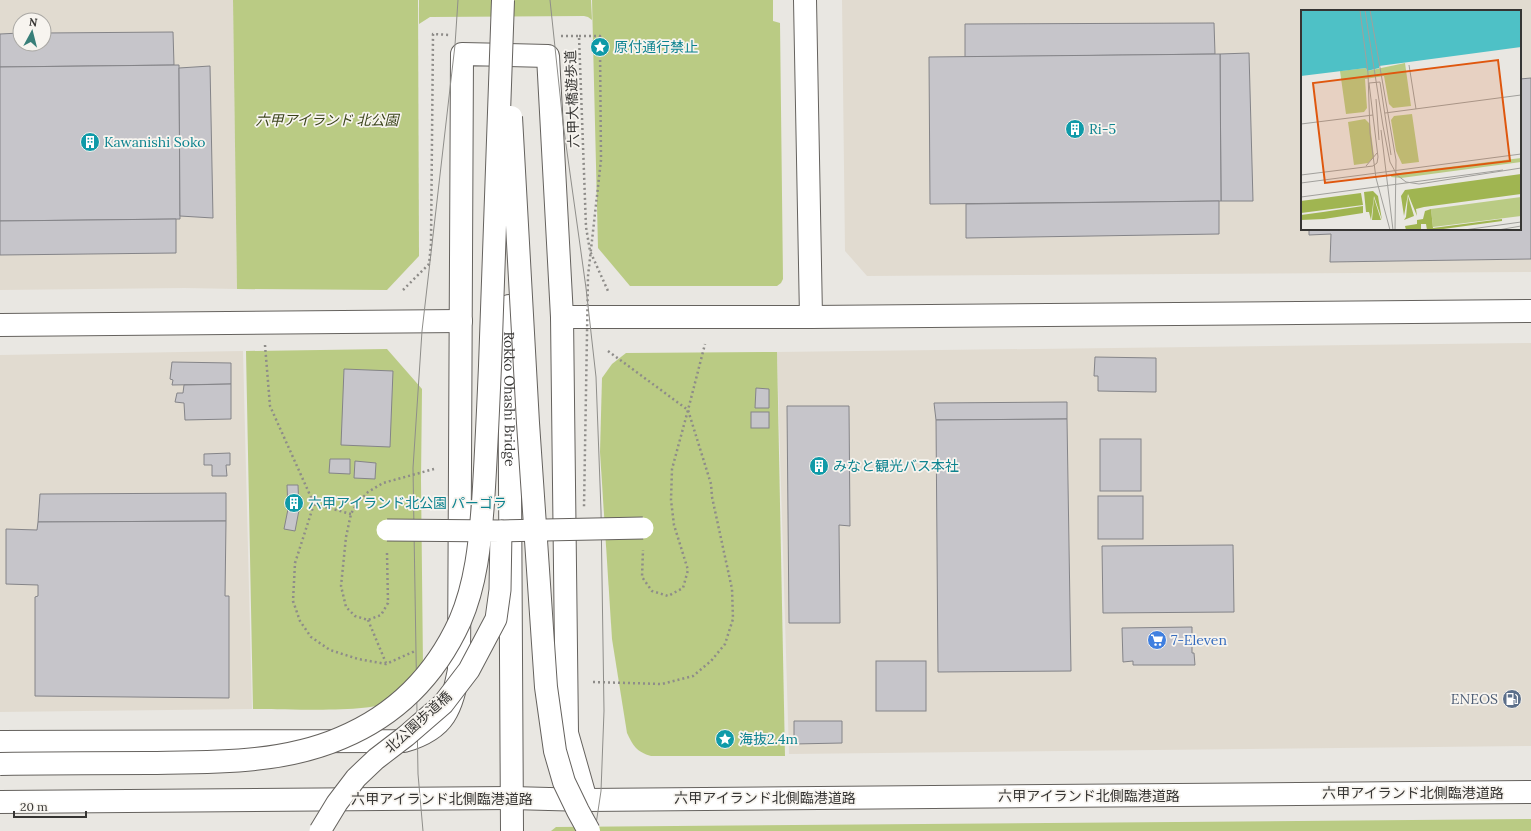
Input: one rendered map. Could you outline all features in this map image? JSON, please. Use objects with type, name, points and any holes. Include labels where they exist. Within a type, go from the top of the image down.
[{"type":"street","name":"Rokko Ohashi Bridge","points":[[505,0],[509,306],[512,831]]},
{"type":"street","points":[[0,764],[213,762],[272,757],[305,751],[339,739],[367,726],[392,710],[412,693],[431,670],[448,644],[460,619],[468,597],[477,560],[482,520],[505,0]]},
{"type":"street","points":[[505,0],[528,423],[546,687],[555,751],[564,782],[589,831]]},
{"type":"street","points":[[805,0],[811,317]]},
{"type":"street","points":[[0,742],[404,741],[417,737],[440,722],[448,712],[454,696],[459,670],[462,54],[548,56],[562,317],[567,733],[586,800]]},
{"type":"street","points":[[562,317],[811,317],[1531,311]]},
{"type":"street","points":[[0,325],[460,321]]},
{"type":"street","points":[[387,530],[501,531],[643,528]]},
{"type":"street","name":"北公園歩道橋","points":[[320,831],[337,803],[356,778],[376,759],[406,736],[443,704],[470,670],[496,619],[500,590],[501,531]]},
{"type":"street","name":"六甲アイランド北側臨港道路","points":[[0,802],[512,798],[586,800],[1531,792]]},
{"type":"path","name":"六甲大橋遊歩道","points":[[556,36],[579,36],[586,227],[590,251],[608,291]]},
{"type":"path","points":[[579,36],[600,36],[601,160],[588,276],[584,530]]},
{"type":"path","points":[[403,290],[429,264],[431,244]]},
{"type":"path","points":[[643,528],[644,556],[642,577],[652,591],[668,596],[683,588],[688,570],[674,525],[671,500],[672,469],[705,344]]},
{"type":"path","points":[[265,345],[270,406],[314,504],[295,563],[293,601],[300,621],[312,637],[330,650],[358,659],[386,664],[419,649]]},
{"type":"path","points":[[593,682],[662,684],[693,676],[711,661],[726,644],[732,619],[732,589],[712,497],[711,484],[688,410],[608,351]]},
{"type":"path","points":[[314,504],[351,514]]},
{"type":"path","points":[[368,620],[386,664]]},
{"type":"shaded area","points":[[0,0],[233,0],[237,289],[185,288],[0,290]]},
{"type":"shaded area","points":[[842,0],[1531,0],[1531,272],[867,276],[845,251]]},
{"type":"shaded area","points":[[1531,343],[1531,746],[789,754],[777,352]]},
{"type":"shaded area","points":[[243,351],[252,709],[0,712],[0,355]]},
{"type":"green space","name":"六甲アイランド 北公園","points":[[233,0],[418,0],[419,256],[387,290],[237,289]]},
{"type":"green space","points":[[419,0],[591,0],[592,20],[584,16],[430,17],[419,24]]},
{"type":"green space","points":[[592,0],[773,0],[773,21],[780,23],[783,279],[777,286],[630,286],[598,248]]},
{"type":"green space","points":[[387,349],[422,389],[421,480],[423,666],[388,702],[379,705],[364,708],[345,709],[253,709],[246,351]]},
{"type":"green space","points":[[777,352],[785,756],[651,756],[642,753],[636,748],[631,742],[627,733],[612,639],[600,452],[602,378],[612,364],[626,353]]},
{"type":"green space","points":[[1531,819],[1531,831],[551,831],[556,827]]},
{"type":"building","points":[[1214,23],[1215,54],[965,57],[965,24]]},
{"type":"building","points":[[173,32],[174,65],[0,67],[0,34],[12,33],[12,52],[52,52],[52,33]]},
{"type":"building","points":[[1249,53],[1253,201],[1221,201],[1220,54]]},
{"type":"building","name":"Ri-5","points":[[1220,54],[1221,201],[930,204],[929,57]]},
{"type":"building","name":"Kawanishi Soko","points":[[179,65],[180,219],[0,221],[0,67]]},
{"type":"building","points":[[210,66],[213,218],[180,216],[179,68]]},
{"type":"building","points":[[1531,78],[1531,259],[1330,262],[1331,234],[1309,235],[1309,230],[1521,230],[1521,79]]},
{"type":"building","points":[[1219,201],[1219,234],[966,238],[966,204]]},
{"type":"building","points":[[176,219],[176,253],[0,255],[0,221]]},
{"type":"building","points":[[1095,357],[1156,358],[1156,392],[1098,391],[1098,376],[1094,376]]},
{"type":"building","points":[[172,362],[231,363],[231,384],[172,385],[173,380],[170,379]]},
{"type":"building","points":[[344,369],[393,371],[390,447],[341,445]]},
{"type":"building","points":[[231,384],[231,419],[185,420],[184,403],[175,402],[177,393],[183,393],[184,385]]},
{"type":"building","points":[[756,388],[769,389],[769,408],[755,408]]},
{"type":"building","points":[[1067,402],[1067,419],[936,420],[934,403]]},
{"type":"building","name":"みなと観光バス本社","points":[[787,406],[849,406],[850,526],[839,525],[840,623],[789,623]]},
{"type":"building","points":[[751,412],[769,412],[769,428],[751,428]]},
{"type":"building","points":[[1067,419],[1071,671],[938,672],[936,420]]},
{"type":"building","points":[[1100,439],[1141,439],[1141,491],[1100,491]]},
{"type":"building","points":[[230,453],[230,465],[226,465],[227,476],[212,476],[212,465],[204,465],[204,454]]},
{"type":"building","points":[[330,459],[350,459],[350,474],[329,473]]},
{"type":"building","points":[[355,461],[376,463],[375,479],[354,478]]},
{"type":"building","name":"六甲アイランド北公園 パーゴラ","points":[[287,485],[298,485],[299,510],[295,531],[284,529],[288,509]]},
{"type":"building","points":[[226,493],[226,521],[38,522],[40,494]]},
{"type":"building","points":[[1098,496],[1143,496],[1143,539],[1098,539]]},
{"type":"building","points":[[226,521],[225,596],[229,596],[229,698],[35,696],[35,597],[38,596],[38,585],[6,584],[6,529],[37,530],[38,522]]},
{"type":"building","points":[[1233,545],[1234,612],[1103,613],[1102,546]]},
{"type":"building","name":"7-Eleven","points":[[1192,627],[1192,653],[1194,653],[1195,665],[1133,665],[1133,661],[1123,662],[1122,628]]},
{"type":"building","points":[[876,661],[926,661],[926,711],[876,711]]},
{"type":"building","points":[[794,721],[842,721],[842,743],[794,744]]},
{"type":"tram line","points":[[423,831],[418,774],[413,468],[422,331],[455,45],[458,0]]},
{"type":"tram line","points":[[550,0],[563,123],[586,288],[596,377],[601,511],[604,711],[601,791],[595,831]]},
{"type":"place","name":"原付通行禁止","points":[[600,47]]},
{"type":"place","name":"Ri-5","points":[[1075,129]]},
{"type":"place","name":"Kawanishi Soko","points":[[90,142]]},
{"type":"place","name":"みなと観光バス本社","points":[[819,466]]},
{"type":"place","name":"六甲アイランド北公園 パーゴラ","points":[[294,503]]},
{"type":"place","name":"7-Eleven","points":[[1157,640]]},
{"type":"place","name":"ENEOS","points":[[1512,699]]},
{"type":"place","name":"海抜2.4m","points":[[725,739]]}]
